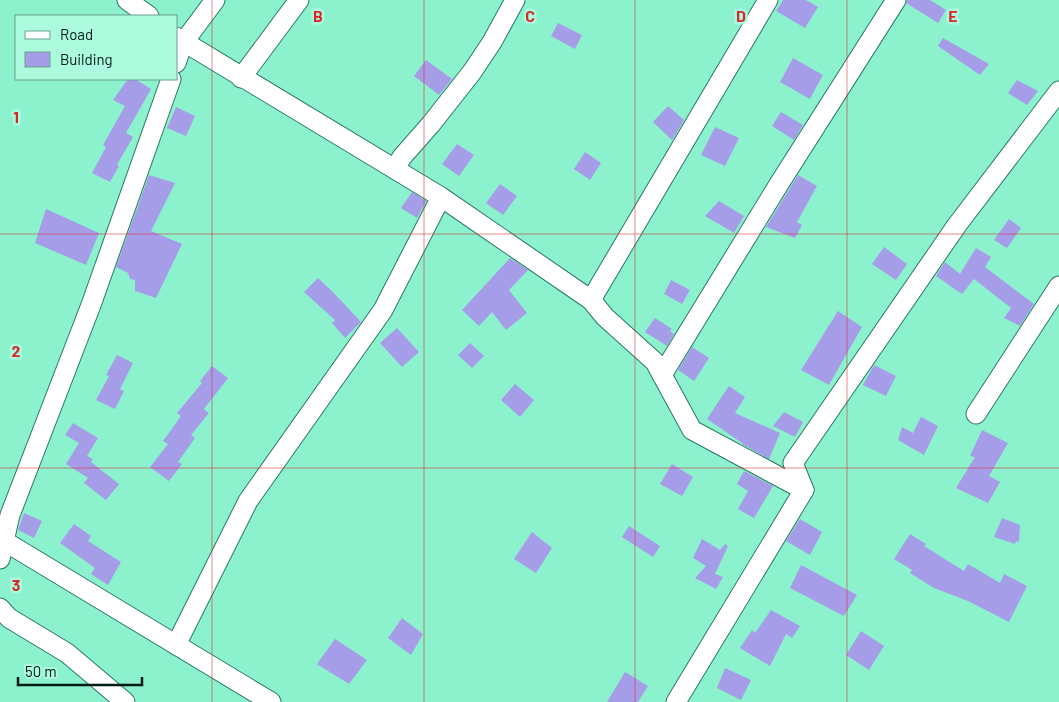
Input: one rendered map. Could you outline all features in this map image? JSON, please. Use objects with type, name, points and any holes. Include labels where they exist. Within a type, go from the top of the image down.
[{"type":"street","points":[[127,0],[148,15]]},
{"type":"street","points":[[215,0],[180,40],[441,197],[591,300],[605,317],[655,362],[692,430],[804,490]]},
{"type":"street","points":[[241,78],[299,0]]},
{"type":"street","points":[[395,169],[402,157],[472,72],[492,42],[515,0]]},
{"type":"street","points":[[591,300],[768,0]]},
{"type":"street","points":[[662,375],[779,184],[896,0]]},
{"type":"street","points":[[170,80],[91,305],[10,515],[2,550],[176,645],[271,702]]},
{"type":"street","points":[[804,490],[793,463],[956,225],[1059,92]]},
{"type":"street","points":[[176,645],[248,502],[383,310],[441,197]]},
{"type":"street","points":[[976,414],[1059,286]]},
{"type":"street","points":[[676,702],[804,490]]},
{"type":"street","points":[[0,608],[9,618],[67,653],[125,702]]},
{"type":"building","points":[[783,0],[806,0],[818,7],[805,28],[776,11]]},
{"type":"building","points":[[907,0],[930,0],[946,10],[938,23],[906,3]]},
{"type":"building","points":[[558,23],[582,35],[575,49],[551,36]]},
{"type":"building","points":[[943,38],[989,64],[980,75],[938,46]]},
{"type":"building","points":[[793,58],[823,75],[810,99],[780,82]]},
{"type":"building","points":[[426,60],[452,79],[439,95],[414,76]]},
{"type":"building","points":[[127,80],[137,80],[151,89],[126,133],[133,137],[117,165],[119,166],[110,182],[92,173],[106,147],[103,145],[125,106],[113,100]]},
{"type":"building","points":[[1017,80],[1038,91],[1027,105],[1008,93]]},
{"type":"building","points":[[668,106],[684,120],[672,140],[653,122]]},
{"type":"building","points":[[176,107],[195,116],[186,136],[167,128]]},
{"type":"building","points":[[781,112],[803,125],[794,140],[772,126]]},
{"type":"building","points":[[715,127],[739,138],[725,166],[701,155]]},
{"type":"building","points":[[457,144],[474,155],[459,176],[442,164]]},
{"type":"building","points":[[585,152],[601,163],[590,180],[574,169]]},
{"type":"building","points":[[149,175],[175,183],[151,231],[182,244],[156,298],[135,291],[135,280],[130,279],[128,273],[116,267]]},
{"type":"building","points":[[798,175],[817,186],[797,222],[802,225],[795,238],[766,227]]},
{"type":"building","points":[[500,184],[517,196],[503,215],[486,203]]},
{"type":"building","points":[[412,192],[426,201],[417,218],[401,208]]},
{"type":"building","points":[[719,201],[744,216],[734,233],[705,216]]},
{"type":"building","points":[[46,209],[99,233],[86,265],[35,243]]},
{"type":"building","points":[[1009,219],[1021,228],[1007,248],[994,240]]},
{"type":"building","points":[[884,247],[907,264],[896,280],[872,264]]},
{"type":"building","points":[[976,248],[991,257],[985,267],[1034,304],[1020,326],[1004,318],[1011,308],[974,279],[962,294],[936,276],[945,262],[960,274]]},
{"type":"building","points":[[510,258],[528,270],[509,290],[527,313],[506,330],[492,312],[479,326],[462,310]]},
{"type":"building","points":[[318,278],[361,322],[345,338],[332,323],[335,320],[304,292]]},
{"type":"building","points":[[671,280],[690,290],[682,304],[664,294]]},
{"type":"building","points":[[838,311],[862,327],[829,385],[801,370]]},
{"type":"building","points":[[655,318],[672,329],[670,331],[674,334],[667,346],[645,332]]},
{"type":"building","points":[[397,328],[419,352],[402,367],[380,343]]},
{"type":"building","points":[[470,343],[484,356],[472,368],[458,355]]},
{"type":"building","points":[[692,347],[709,358],[694,381],[678,370]]},
{"type":"building","points":[[117,355],[133,363],[120,389],[124,391],[115,409],[96,400],[109,376],[106,375]]},
{"type":"building","points":[[874,365],[896,376],[886,396],[863,385]]},
{"type":"building","points":[[212,366],[228,378],[204,409],[209,413],[191,435],[195,438],[178,462],[182,464],[169,481],[150,467],[168,444],[163,441],[181,416],[177,413],[202,383],[200,381]]},
{"type":"building","points":[[515,384],[534,400],[520,417],[501,400]]},
{"type":"building","points":[[729,386],[745,397],[735,413],[780,433],[769,459],[742,444],[707,419]]},
{"type":"building","points":[[784,412],[803,422],[795,437],[773,426]]},
{"type":"building","points":[[921,417],[938,426],[924,455],[898,440],[902,427],[913,433]]},
{"type":"building","points":[[73,423],[98,438],[87,456],[93,459],[91,462],[119,484],[106,500],[84,483],[88,478],[66,464],[79,443],[65,435]]},
{"type":"building","points":[[982,430],[1008,443],[989,476],[1000,482],[988,503],[956,488],[975,457],[970,456]]},
{"type":"building","points":[[672,464],[693,477],[682,496],[660,484]]},
{"type":"building","points":[[744,471],[773,486],[754,518],[738,509],[748,491],[737,484]]},
{"type":"building","points":[[24,513],[42,521],[34,538],[18,530]]},
{"type":"building","points":[[1002,518],[1020,525],[1019,542],[1016,541],[1015,544],[994,537]]},
{"type":"building","points":[[800,519],[822,532],[810,555],[786,541]]},
{"type":"building","points":[[74,524],[91,536],[88,541],[121,562],[108,585],[91,574],[95,568],[60,543]]},
{"type":"building","points":[[629,526],[660,546],[653,557],[622,537]]},
{"type":"building","points":[[532,532],[552,548],[536,573],[514,559]]},
{"type":"building","points":[[910,534],[926,544],[924,546],[964,571],[968,564],[1000,583],[1004,574],[1027,586],[1009,622],[968,601],[934,588],[910,573],[912,570],[894,559]]},
{"type":"building","points":[[702,539],[720,550],[725,544],[728,546],[715,574],[723,577],[716,589],[695,578],[706,566],[693,558]]},
{"type":"building","points":[[801,565],[857,595],[844,616],[790,588]]},
{"type":"building","points":[[771,610],[800,626],[792,638],[786,634],[770,666],[740,648],[752,630],[755,633]]},
{"type":"building","points":[[402,618],[423,634],[411,655],[388,638]]},
{"type":"building","points":[[861,631],[884,646],[869,670],[846,655]]},
{"type":"building","points":[[335,639],[367,660],[349,684],[317,664]]},
{"type":"building","points":[[725,668],[751,680],[741,700],[717,688]]},
{"type":"building","points":[[625,672],[648,686],[638,702],[607,702]]}]
